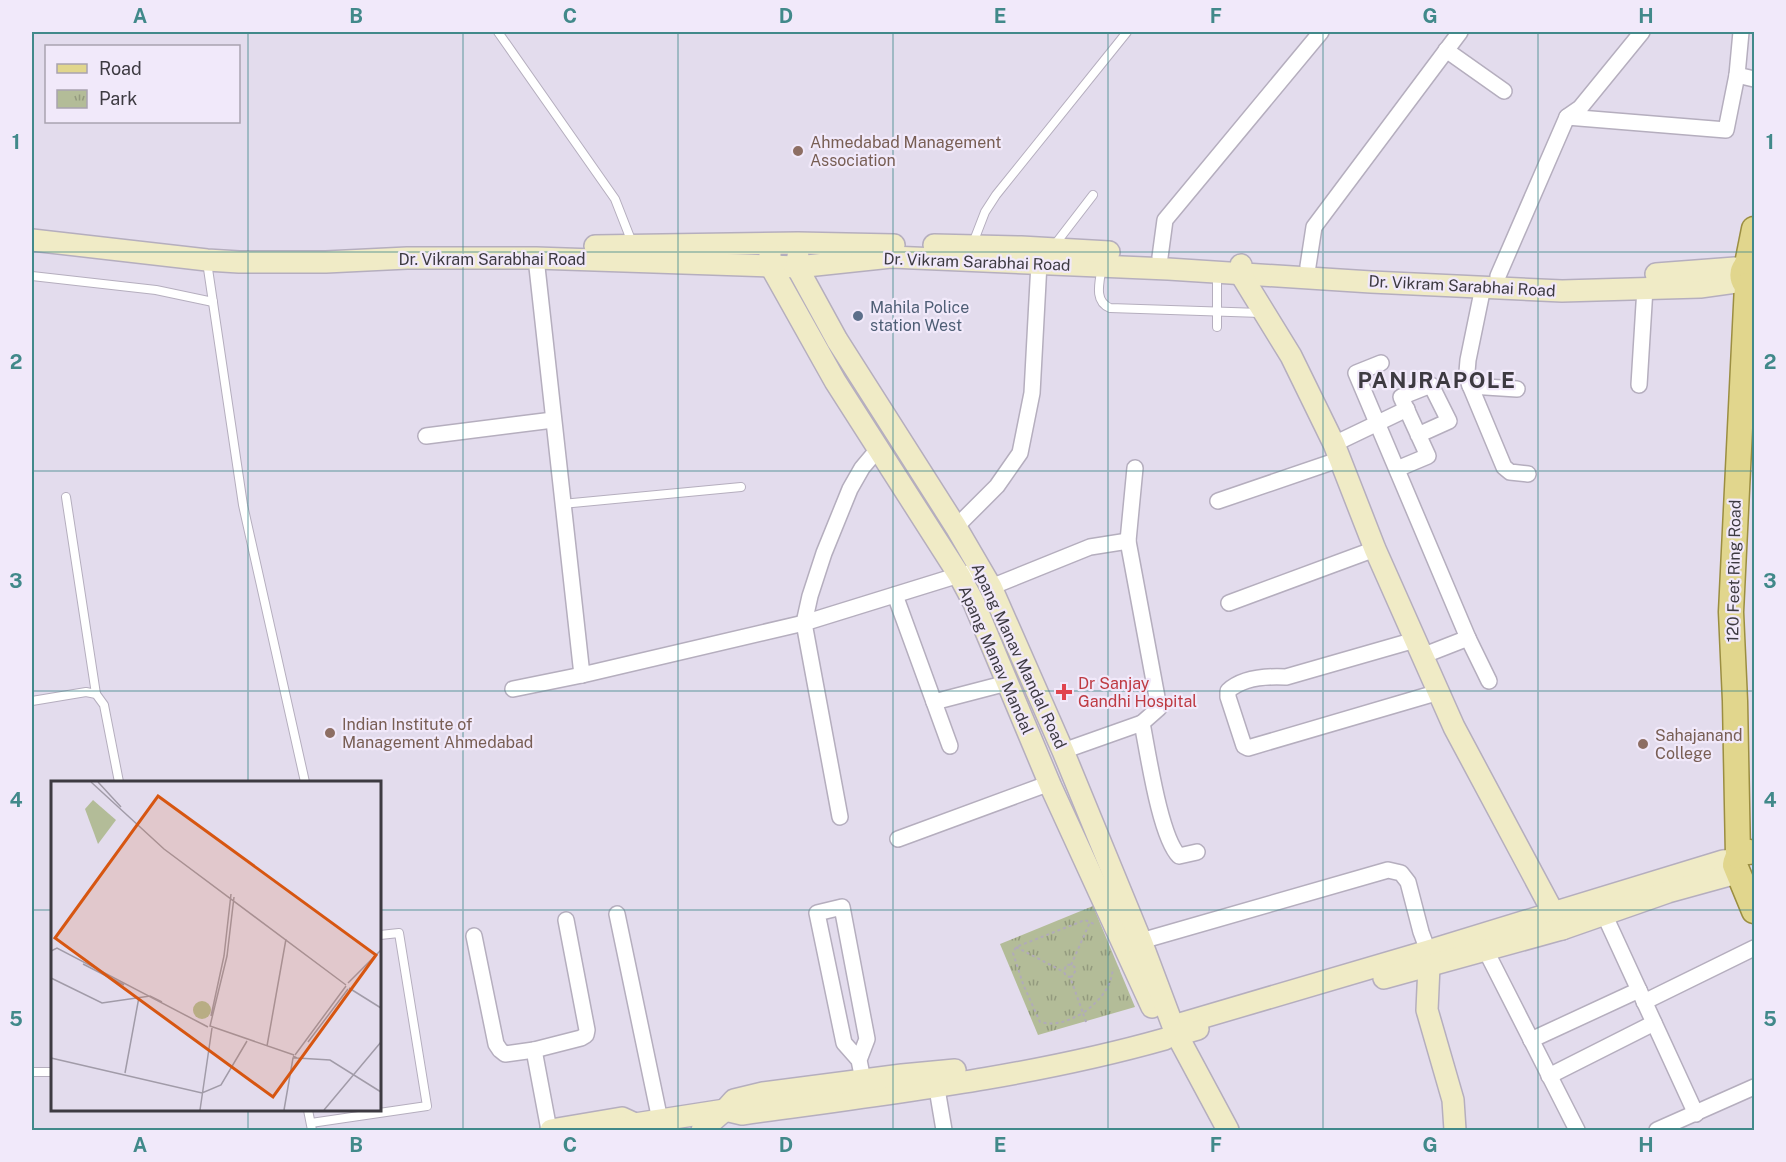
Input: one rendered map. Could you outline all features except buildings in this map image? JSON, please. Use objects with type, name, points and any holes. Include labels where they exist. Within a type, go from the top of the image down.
[{"type":"main road","name":"120 Feet Ring Road","points":[[1755,229],[1748,275],[1731,612],[1743,866],[1755,911]]},
{"type":"street","points":[[1160,256],[1166,220],[1321,32]]},
{"type":"street","points":[[1308,266],[1314,227],[1460,32]]},
{"type":"street","points":[[1527,474],[1510,472],[1504,467],[1470,386],[1467,372],[1468,360],[1491,282],[1567,117],[1580,108],[1642,32]]},
{"type":"street","points":[[1567,117],[1726,130],[1737,75],[1741,32]]},
{"type":"street","points":[[1446,50],[1504,91]]},
{"type":"street","points":[[1737,75],[1755,79]]},
{"type":"street","name":"Dr. Vikram Sarabhai Road","points":[[32,228],[207,253],[240,250],[326,250],[407,246],[635,253],[797,267],[891,257],[1160,256],[1241,268],[1491,282],[1701,272],[1748,275]]},
{"type":"street","name":"Dr. Vikram Sarabhai Road","points":[[32,240],[326,262],[407,258],[536,258],[798,243],[972,245],[1046,255],[1102,266],[1217,272],[1241,268],[1308,266],[1491,282],[1562,291],[1700,287],[1748,275]]},
{"type":"street","points":[[797,267],[798,243]]},
{"type":"street","points":[[770,265],[771,244]]},
{"type":"street","points":[[956,527],[997,486],[1020,453],[1032,393],[1046,255]]},
{"type":"street","points":[[536,258],[582,675]]},
{"type":"street","name":"Apang Manav Mandal","points":[[770,265],[835,381],[959,575],[974,603],[1050,785],[1216,1131]]},
{"type":"street","name":"Apang Manav Mandal Road","points":[[797,267],[837,340],[956,527],[986,579],[1063,751],[1141,940],[1168,1033],[1227,1131]]},
{"type":"street","points":[[1241,268],[1265,314],[1291,356],[1337,452],[1375,549],[1454,727],[1558,920]]},
{"type":"street","points":[[1639,385],[1645,288]]},
{"type":"street","points":[[1381,363],[1356,373],[1468,638],[1489,681]]},
{"type":"street","points":[[1397,469],[1428,456],[1418,435],[1401,397],[1431,385],[1449,421],[1418,435]]},
{"type":"street","points":[[1470,386],[1517,389]]},
{"type":"street","points":[[1218,501],[1337,452],[1378,424],[1407,410]]},
{"type":"street","points":[[426,436],[553,420]]},
{"type":"street","points":[[840,817],[804,623],[824,553],[850,489],[862,468],[879,449]]},
{"type":"street","points":[[1063,751],[1142,723],[1159,708],[1128,541],[1135,468]]},
{"type":"street","points":[[513,689],[804,623],[959,575],[986,579],[1090,547],[1128,541]]},
{"type":"street","points":[[1229,603],[1375,549]]},
{"type":"street","points":[[895,595],[950,746]]},
{"type":"street","points":[[1439,692],[1248,748],[1244,746],[1228,697],[1228,691],[1235,685],[1269,676],[1286,677],[1468,638]]},
{"type":"street","points":[[934,702],[1007,683]]},
{"type":"street","points":[[1142,723],[1161,814],[1174,851],[1179,856],[1197,852]]},
{"type":"street","points":[[898,839],[1074,778]]},
{"type":"street","points":[[1429,958],[1485,949],[1558,920],[1723,861],[1743,866]]},
{"type":"street","points":[[725,1110],[742,1114],[1168,1033],[1558,920],[1604,914],[1743,866]]},
{"type":"street","points":[[1141,940],[1388,870],[1401,873],[1408,882],[1429,958],[1427,1010],[1452,1100],[1455,1131]]},
{"type":"street","points":[[842,907],[867,1039],[861,1070],[844,1043],[817,913],[842,907]]},
{"type":"street","points":[[617,914],[660,1125]]},
{"type":"street","points":[[1604,914],[1696,1114]]},
{"type":"street","points":[[474,936],[496,1044],[505,1054],[534,1050],[586,1035],[587,1030],[567,920]]},
{"type":"street","points":[[1531,1040],[1755,948]]},
{"type":"street","points":[[1485,949],[1577,1131]]},
{"type":"street","points":[[1549,1076],[1654,1023]]},
{"type":"street","points":[[534,1050],[550,1131],[621,1118],[629,1127],[692,1126],[725,1110],[734,1100],[861,1070],[935,1079]]},
{"type":"street","points":[[935,1079],[944,1131]]},
{"type":"street","points":[[1657,1131],[1676,1127],[1696,1114],[1755,1087]]},
{"type":"lane","points":[[498,32],[615,199],[635,253]]},
{"type":"lane","points":[[972,245],[996,195],[1127,32]]},
{"type":"lane","points":[[1046,255],[1093,195]]},
{"type":"lane","points":[[207,253],[243,505],[305,781]]},
{"type":"lane","points":[[1102,266],[1099,295],[1101,302],[1110,308],[1265,314]]},
{"type":"lane","points":[[1217,272],[1217,327]]},
{"type":"lane","points":[[32,276],[156,290],[213,302]]},
{"type":"lane","points":[[562,504],[741,487]]},
{"type":"lane","points":[[66,497],[96,694],[104,705],[119,781]]},
{"type":"lane","points":[[32,701],[87,692],[96,694]]},
{"type":"lane","points":[[308,1111],[312,1127],[427,1106],[399,933],[381,935]]},
{"type":"lane","points":[[32,1072],[51,1072]]},
{"type":"path","points":[[1095,924],[1085,920],[1074,923],[1016,947],[1013,953],[1023,984],[1040,1022],[1051,1025],[1068,1021],[1098,1002],[1110,986],[1113,969],[1110,960]]},
{"type":"path","points":[[1071,965],[1090,922]]},
{"type":"path","points":[[1016,947],[1070,977],[1086,1022]]},
{"type":"path","points":[[1064,972],[1066,965],[1071,965],[1076,969],[1076,973],[1070,977]]},
{"type":"green space","points":[[1093,906],[1135,1007],[1038,1035],[1000,944]]},
{"type":"place","name":"Ahmedabad Management Association","points":[[798,151]]},
{"type":"place","name":"Mahila Police station West","points":[[858,316]]},
{"type":"place","name":"Dr Sanjay Gandhi Hospital","points":[[1064,692]]},
{"type":"place","name":"Indian Institute of Management Ahmedabad","points":[[330,733]]},
{"type":"place","name":"Sahajanand College","points":[[1643,744]]},
{"type":"district","name":"PANJRAPOLE","points":[[1437,380]]}]
